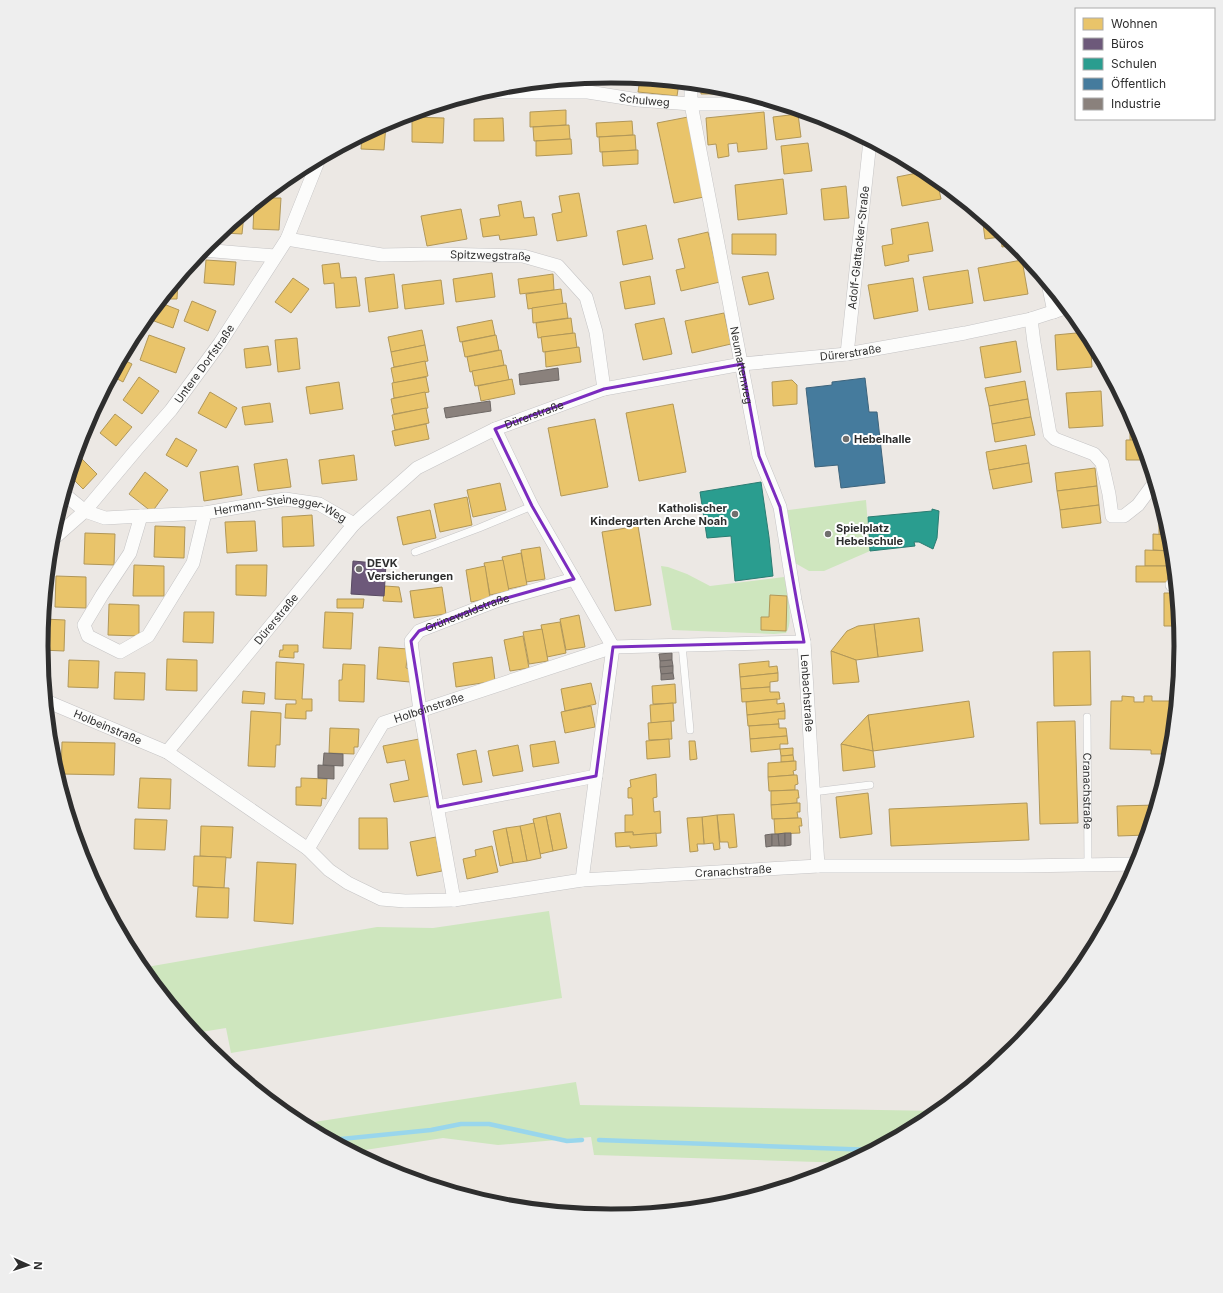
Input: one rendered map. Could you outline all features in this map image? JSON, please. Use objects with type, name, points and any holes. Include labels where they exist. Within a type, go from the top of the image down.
[{"type":"street","name":"Neumattenweg","points":[[691,89],[691,104],[759,456],[780,507],[795,600],[804,642]]},
{"type":"street","name":"Schulweg","points":[[514,92],[588,92],[638,100],[691,104],[764,104]]},
{"type":"street","name":"Adolf-Glattacker-Straße","points":[[847,354],[870,146]]},
{"type":"street","name":"Untere Dorfstraße","points":[[60,533],[85,511],[171,410],[220,344],[287,239],[316,167]]},
{"type":"street","name":"Spitzwegstraße","points":[[287,239],[382,256],[438,254],[523,256],[558,266],[586,297],[596,332],[604,389]]},
{"type":"street","points":[[213,248],[275,256]]},
{"type":"street","points":[[1050,292],[1054,312]]},
{"type":"street","name":"Dürerstraße","points":[[167,752],[354,524],[417,468],[495,429],[604,389],[742,364],[847,354],[965,333],[1031,319],[1063,309]]},
{"type":"street","points":[[1031,319],[1050,434],[1055,440],[1094,454],[1102,463],[1112,516],[1124,516],[1138,505],[1152,487]]},
{"type":"street","points":[[495,429],[532,506],[613,647],[582,880]]},
{"type":"street","name":"Hermann-Steinegger-Weg","points":[[68,497],[85,511],[105,518],[205,513],[285,499],[319,504],[354,524]]},
{"type":"street","name":"Hermann-Steinegger-Weg","points":[[141,516],[130,553],[84,625],[88,636],[120,652],[148,636],[193,563],[205,513]]},
{"type":"street","name":"Grünewaldstraße","points":[[454,900],[420,711],[411,641],[418,631],[496,602],[574,579]]},
{"type":"street","name":"Lenbachstraße","points":[[613,647],[804,642],[818,866]]},
{"type":"street","name":"Holbeinstraße","points":[[308,849],[383,723],[613,647]]},
{"type":"street","name":"Holbeinstraße","points":[[51,704],[167,752],[308,849],[329,870],[348,883],[381,899]]},
{"type":"street","points":[[438,807],[596,776]]},
{"type":"street","name":"Cranachstraße","points":[[381,899],[405,901],[454,900],[582,880],[818,866],[1131,864]]},
{"type":"lane","points":[[416,552],[486,526],[532,506]]},
{"type":"lane","points":[[682,645],[690,730]]},
{"type":"lane","name":"Cranachstraße","points":[[1087,717],[1088,864]]},
{"type":"lane","points":[[813,792],[870,785]]},
{"type":"highlighted area","points":[[742,364],[759,456],[780,507],[804,642],[613,647],[596,776],[438,807],[411,641],[419,631],[496,601],[574,579],[532,506],[495,429],[604,389]]},
{"type":"green space","name":"Spielplatz Hebelschule","points":[[866,500],[870,551],[824,571],[809,571],[795,563],[781,511]]},
{"type":"green space","points":[[661,566],[687,574],[710,586],[784,577],[790,614],[786,633],[774,634],[672,630]]},
{"type":"green space","points":[[549,911],[562,998],[231,1053],[226,1028],[201,1032],[164,990],[148,967],[377,927],[433,928]]},
{"type":"green space","points":[[576,1082],[580,1105],[931,1111],[893,1135],[837,1163],[594,1155],[591,1137],[498,1145],[443,1138],[360,1151],[310,1123]]},
{"type":"building: Wohnen","points":[[639,84],[678,87],[677,96],[638,92]]},
{"type":"building: Wohnen","points":[[701,91],[721,94],[701,94]]},
{"type":"building: Wohnen","points":[[566,110],[566,125],[530,127],[530,112]]},
{"type":"building: Wohnen","points":[[764,112],[767,149],[738,152],[737,143],[728,144],[729,156],[718,158],[716,144],[708,145],[706,118]]},
{"type":"building: Wohnen","points":[[798,115],[801,137],[776,140],[773,117]]},
{"type":"building: Wohnen","points":[[419,117],[444,118],[443,143],[412,142],[412,120]]},
{"type":"building: Wohnen","points":[[688,117],[704,197],[674,203],[657,123]]},
{"type":"building: Wohnen","points":[[503,118],[504,141],[474,141],[474,119]]},
{"type":"building: Wohnen","points":[[632,121],[633,135],[597,137],[596,123]]},
{"type":"building: Wohnen","points":[[569,125],[570,139],[534,141],[533,127]]},
{"type":"building: Wohnen","points":[[385,131],[384,150],[361,149],[362,141]]},
{"type":"building: Wohnen","points":[[635,135],[636,150],[600,152],[599,137]]},
{"type":"building: Wohnen","points":[[571,139],[572,154],[536,156],[536,141]]},
{"type":"building: Wohnen","points":[[808,143],[812,171],[784,174],[781,146]]},
{"type":"building: Wohnen","points":[[638,150],[638,164],[603,166],[602,152]]},
{"type":"building: Wohnen","points":[[917,173],[939,188],[941,199],[902,206],[897,177]]},
{"type":"building: Wohnen","points":[[783,179],[787,214],[738,220],[735,185]]},
{"type":"building: Wohnen","points":[[846,186],[849,218],[824,220],[821,189]]},
{"type":"building: Wohnen","points":[[579,193],[587,236],[557,241],[552,214],[562,212],[559,196]]},
{"type":"building: Wohnen","points":[[269,198],[281,198],[279,230],[253,229],[254,211]]},
{"type":"building: Wohnen","points":[[521,201],[524,218],[534,217],[537,235],[500,240],[499,235],[483,237],[480,219],[500,216],[498,205]]},
{"type":"building: Wohnen","points":[[461,209],[467,239],[427,246],[421,216]]},
{"type":"building: Wohnen","points":[[243,220],[242,234],[229,233]]},
{"type":"building: Wohnen","points":[[928,222],[933,251],[908,255],[909,261],[885,266],[882,246],[893,244],[891,229]]},
{"type":"building: Wohnen","points":[[983,223],[998,237],[985,239]]},
{"type":"building: Wohnen","points":[[646,225],[653,259],[623,265],[617,231]]},
{"type":"building: Wohnen","points":[[708,232],[720,282],[681,291],[676,270],[685,268],[678,239]]},
{"type":"building: Wohnen","points":[[732,234],[776,234],[776,255],[732,254]]},
{"type":"building: Wohnen","points":[[1001,240],[1008,246],[1002,247]]},
{"type":"building: Wohnen","points":[[206,260],[236,262],[234,285],[204,283]]},
{"type":"building: Wohnen","points":[[1021,260],[1028,294],[984,301],[978,268]]},
{"type":"building: Wohnen","points":[[339,263],[341,278],[356,277],[360,306],[336,308],[334,283],[324,284],[322,265]]},
{"type":"building: Wohnen","points":[[968,270],[973,303],[929,310],[923,277]]},
{"type":"building: Wohnen","points":[[768,272],[774,299],[749,305],[742,277]]},
{"type":"building: Wohnen","points":[[492,273],[495,297],[456,302],[453,279]]},
{"type":"building: Wohnen","points":[[394,274],[398,308],[369,312],[365,278]]},
{"type":"building: Wohnen","points":[[553,274],[554,290],[520,294],[518,279]]},
{"type":"building: Wohnen","points":[[650,276],[655,304],[625,309],[620,282]]},
{"type":"building: Wohnen","points":[[293,278],[309,289],[291,313],[275,302]]},
{"type":"building: Wohnen","points":[[913,278],[918,311],[874,319],[868,285]]},
{"type":"building: Wohnen","points":[[441,280],[444,304],[405,309],[402,285]]},
{"type":"building: Wohnen","points":[[178,287],[177,299],[167,299]]},
{"type":"building: Wohnen","points":[[561,289],[563,304],[528,309],[526,294]]},
{"type":"building: Wohnen","points":[[192,301],[216,311],[208,331],[184,321]]},
{"type":"building: Wohnen","points":[[566,303],[568,318],[533,323],[532,308]]},
{"type":"building: Wohnen","points":[[163,304],[179,310],[173,328],[154,321]]},
{"type":"building: Wohnen","points":[[724,313],[731,344],[692,353],[685,321]]},
{"type":"building: Wohnen","points":[[571,318],[573,333],[538,338],[536,323]]},
{"type":"building: Wohnen","points":[[664,318],[672,354],[643,360],[635,324]]},
{"type":"building: Wohnen","points":[[492,320],[495,335],[460,342],[457,327]]},
{"type":"building: Wohnen","points":[[422,330],[425,345],[391,352],[388,337]]},
{"type":"building: Wohnen","points":[[575,333],[577,348],[543,352],[541,337]]},
{"type":"building: Wohnen","points":[[1080,333],[1091,350],[1092,367],[1057,370],[1055,335]]},
{"type":"building: Wohnen","points":[[149,335],[185,348],[176,373],[140,360]]},
{"type":"building: Wohnen","points":[[496,335],[499,350],[465,357],[462,342]]},
{"type":"building: Wohnen","points":[[297,338],[300,369],[278,372],[275,340]]},
{"type":"building: Wohnen","points":[[1016,341],[1021,372],[985,378],[980,347]]},
{"type":"building: Wohnen","points":[[425,345],[428,361],[394,367],[391,352]]},
{"type":"building: Wohnen","points":[[268,346],[271,365],[246,368],[244,349]]},
{"type":"building: Wohnen","points":[[579,347],[581,362],[546,367],[545,352]]},
{"type":"building: Wohnen","points":[[501,350],[504,365],[470,372],[467,357]]},
{"type":"building: Wohnen","points":[[126,361],[132,364],[123,382],[116,378]]},
{"type":"building: Wohnen","points":[[425,361],[428,376],[394,383],[391,368]]},
{"type":"building: Wohnen","points":[[506,365],[509,380],[475,386],[472,371]]},
{"type":"building: Wohnen","points":[[139,377],[159,391],[142,414],[123,400]]},
{"type":"building: Wohnen","points":[[426,377],[429,392],[394,398],[392,383]]},
{"type":"building: Wohnen","points":[[512,379],[515,394],[481,401],[478,386]]},
{"type":"building: Wohnen","points":[[792,380],[797,385],[797,404],[773,406],[772,382]]},
{"type":"building: Wohnen","points":[[1025,381],[1028,399],[989,406],[985,388]]},
{"type":"building: Wohnen","points":[[339,382],[343,409],[310,414],[306,387]]},
{"type":"building: Wohnen","points":[[1101,391],[1103,426],[1069,428],[1066,393]]},
{"type":"building: Wohnen","points":[[210,392],[237,408],[226,428],[198,413]]},
{"type":"building: Wohnen","points":[[425,392],[428,408],[394,414],[391,399]]},
{"type":"building: Wohnen","points":[[1028,399],[1031,417],[992,424],[989,406]]},
{"type":"building: Wohnen","points":[[270,403],[273,422],[245,425],[242,407]]},
{"type":"building: Wohnen","points":[[673,404],[686,472],[639,481],[626,413]]},
{"type":"building: Wohnen","points":[[426,408],[429,423],[395,430],[392,415]]},
{"type":"building: Wohnen","points":[[115,414],[132,427],[116,446],[100,433]]},
{"type":"building: Wohnen","points":[[1031,417],[1035,435],[995,442],[992,424]]},
{"type":"building: Wohnen","points":[[595,419],[608,487],[561,496],[548,428]]},
{"type":"building: Wohnen","points":[[426,424],[429,439],[395,446],[392,431]]},
{"type":"building: Wohnen","points":[[1130,426],[1135,440],[1130,440]]},
{"type":"building: Wohnen","points":[[176,438],[197,450],[187,467],[166,455]]},
{"type":"building: Wohnen","points":[[1126,440],[1135,440],[1143,460],[1126,460]]},
{"type":"building: Wohnen","points":[[1026,445],[1029,463],[989,470],[986,452]]},
{"type":"building: Wohnen","points":[[354,455],[357,480],[322,484],[319,460]]},
{"type":"building: Wohnen","points":[[81,458],[97,474],[83,489],[74,480]]},
{"type":"building: Wohnen","points":[[287,459],[291,487],[258,491],[254,464]]},
{"type":"building: Wohnen","points":[[1029,463],[1032,482],[993,489],[989,470]]},
{"type":"building: Wohnen","points":[[238,466],[242,495],[204,501],[200,472]]},
{"type":"building: Wohnen","points":[[1095,468],[1097,486],[1057,491],[1055,473]]},
{"type":"building: Wohnen","points":[[145,472],[168,490],[152,512],[129,494]]},
{"type":"building: Wohnen","points":[[500,483],[506,510],[473,517],[467,490]]},
{"type":"building: Wohnen","points":[[1097,486],[1099,505],[1060,510],[1057,491]]},
{"type":"building: Wohnen","points":[[467,497],[472,525],[440,532],[434,504]]},
{"type":"building: Wohnen","points":[[1099,505],[1101,523],[1062,528],[1060,510]]},
{"type":"building: Wohnen","points":[[430,510],[436,538],[403,545],[397,517]]},
{"type":"building: Wohnen","points":[[312,515],[314,546],[283,547],[282,517]]},
{"type":"building: Wohnen","points":[[1159,519],[1160,519],[1164,535],[1159,535]]},
{"type":"building: Wohnen","points":[[255,521],[257,551],[227,553],[225,522]]},
{"type":"building: Wohnen","points":[[155,526],[185,527],[184,558],[154,557]]},
{"type":"building: Wohnen","points":[[638,526],[651,605],[615,611],[602,532]]},
{"type":"building: Wohnen","points":[[85,533],[115,534],[114,565],[84,564]]},
{"type":"building: Wohnen","points":[[1153,534],[1163,535],[1166,551],[1153,550]]},
{"type":"building: Wohnen","points":[[540,547],[545,579],[526,582],[521,550]]},
{"type":"building: Wohnen","points":[[1145,550],[1166,551],[1169,566],[1145,566]]},
{"type":"building: Wohnen","points":[[521,553],[527,585],[508,589],[502,557]]},
{"type":"building: Wohnen","points":[[503,560],[509,591],[490,595],[484,563]]},
{"type":"building: Wohnen","points":[[134,565],[164,566],[164,596],[133,596]]},
{"type":"building: Wohnen","points":[[236,565],[267,565],[266,596],[236,595]]},
{"type":"building: Wohnen","points":[[485,566],[490,598],[471,602],[466,570]]},
{"type":"building: Wohnen","points":[[1136,566],[1169,566],[1168,582],[1136,582]]},
{"type":"building: Wohnen","points":[[56,576],[86,577],[86,608],[55,607]]},
{"type":"building: Wohnen","points":[[385,586],[399,587],[402,602],[383,601]]},
{"type":"building: Wohnen","points":[[442,587],[446,614],[414,618],[410,591]]},
{"type":"building: Wohnen","points":[[1164,593],[1172,593],[1174,626],[1164,626]]},
{"type":"building: Wohnen","points":[[770,595],[787,596],[786,631],[761,630],[761,617],[769,617]]},
{"type":"building: Wohnen","points":[[337,599],[364,599],[363,608],[337,608]]},
{"type":"building: Wohnen","points":[[109,604],[139,605],[139,636],[108,635]]},
{"type":"building: Wohnen","points":[[184,612],[214,612],[213,643],[183,642]]},
{"type":"building: Wohnen","points":[[325,612],[353,613],[351,649],[323,648]]},
{"type":"building: Wohnen","points":[[579,615],[585,647],[566,650],[560,619]]},
{"type":"building: Wohnen","points":[[919,618],[923,651],[878,657],[874,624]]},
{"type":"building: Wohnen","points":[[49,619],[65,620],[64,651],[48,650]]},
{"type":"building: Wohnen","points":[[560,622],[566,653],[547,657],[541,625]]},
{"type":"building: Wohnen","points":[[874,624],[878,657],[856,660],[831,651],[847,631],[858,626]]},
{"type":"building: Wohnen","points":[[542,629],[548,661],[529,664],[523,632]]},
{"type":"building: Wohnen","points":[[523,636],[529,668],[510,671],[504,640]]},
{"type":"building: Wohnen","points":[[283,645],[298,645],[298,652],[294,652],[294,658],[279,657],[280,650],[283,650]]},
{"type":"building: Wohnen","points":[[379,647],[408,649],[406,668],[411,669],[410,682],[377,679]]},
{"type":"building: Wohnen","points":[[831,651],[856,660],[859,682],[833,684]]},
{"type":"building: Wohnen","points":[[1090,651],[1091,705],[1054,706],[1053,652]]},
{"type":"building: Wohnen","points":[[492,657],[495,681],[456,687],[453,663]]},
{"type":"building: Wohnen","points":[[167,659],[197,660],[197,691],[166,690]]},
{"type":"building: Wohnen","points":[[69,660],[99,661],[98,688],[68,687]]},
{"type":"building: Wohnen","points":[[769,661],[769,667],[777,666],[778,673],[740,677],[739,664]]},
{"type":"building: Wohnen","points":[[276,662],[304,664],[302,699],[312,699],[312,711],[306,711],[306,719],[285,718],[286,704],[296,704],[296,700],[275,699]]},
{"type":"building: Wohnen","points":[[343,664],[365,665],[364,702],[339,701],[339,680],[342,680]]},
{"type":"building: Wohnen","points":[[115,672],[145,673],[144,700],[114,699]]},
{"type":"building: Wohnen","points":[[778,673],[778,681],[770,682],[770,687],[741,689],[740,677]]},
{"type":"building: Wohnen","points":[[591,683],[596,704],[565,711],[561,689]]},
{"type":"building: Wohnen","points":[[675,684],[676,703],[653,704],[652,686]]},
{"type":"building: Wohnen","points":[[770,687],[770,692],[779,692],[780,699],[742,702],[741,689]]},
{"type":"building: Wohnen","points":[[243,691],[265,693],[264,704],[242,703]]},
{"type":"building: Wohnen","points":[[1122,696],[1134,697],[1134,702],[1144,702],[1144,696],[1152,696],[1152,701],[1171,701],[1170,720],[1164,754],[1151,754],[1151,750],[1110,749],[1111,701],[1122,701]]},
{"type":"building: Wohnen","points":[[777,699],[777,704],[784,703],[785,711],[747,715],[746,702]]},
{"type":"building: Wohnen","points":[[969,701],[974,737],[873,751],[868,715]]},
{"type":"building: Wohnen","points":[[673,703],[674,721],[651,723],[650,705]]},
{"type":"building: Wohnen","points":[[591,706],[595,727],[565,733],[561,712]]},
{"type":"building: Wohnen","points":[[251,711],[281,713],[280,745],[276,745],[275,767],[248,766]]},
{"type":"building: Wohnen","points":[[785,711],[785,719],[778,719],[779,724],[748,726],[747,715]]},
{"type":"building: Wohnen","points":[[868,715],[873,751],[841,744]]},
{"type":"building: Wohnen","points":[[671,721],[672,739],[649,740],[648,723]]},
{"type":"building: Wohnen","points":[[1075,721],[1078,823],[1040,824],[1037,722]]},
{"type":"building: Wohnen","points":[[779,724],[779,728],[786,728],[787,736],[750,739],[749,726]]},
{"type":"building: Wohnen","points":[[330,728],[359,729],[358,747],[354,747],[354,754],[329,753]]},
{"type":"building: Wohnen","points":[[787,736],[788,744],[780,744],[780,749],[751,752],[750,739]]},
{"type":"building: Wohnen","points":[[419,739],[429,796],[394,802],[390,784],[409,780],[405,760],[387,763],[383,746]]},
{"type":"building: Wohnen","points":[[669,739],[670,757],[647,759],[646,741]]},
{"type":"building: Wohnen","points":[[555,741],[559,763],[533,767],[530,745]]},
{"type":"building: Wohnen","points":[[689,741],[695,741],[697,759],[690,760]]},
{"type":"building: Wohnen","points":[[62,742],[115,743],[114,775],[63,774],[61,766]]},
{"type":"building: Wohnen","points":[[841,744],[873,751],[875,767],[843,771]]},
{"type":"building: Wohnen","points":[[518,745],[523,771],[493,776],[488,751]]},
{"type":"building: Wohnen","points":[[793,748],[793,755],[781,756],[780,749]]},
{"type":"building: Wohnen","points":[[476,750],[482,782],[463,785],[457,754]]},
{"type":"building: Wohnen","points":[[793,755],[794,761],[781,762],[781,756]]},
{"type":"building: Wohnen","points":[[796,761],[796,770],[793,771],[794,775],[768,777],[768,763]]},
{"type":"building: Wohnen","points":[[656,774],[657,797],[653,798],[654,812],[660,811],[661,833],[633,835],[633,832],[625,832],[625,815],[633,815],[632,798],[628,798],[628,788],[631,787],[630,780]]},
{"type":"building: Wohnen","points":[[797,775],[798,784],[795,785],[795,790],[769,791],[768,777]]},
{"type":"building: Wohnen","points":[[140,778],[171,779],[170,809],[138,808]]},
{"type":"building: Wohnen","points":[[301,778],[327,779],[326,799],[322,798],[321,806],[296,805],[296,787],[301,787]]},
{"type":"building: Wohnen","points":[[798,790],[799,798],[797,798],[797,803],[771,805],[771,791]]},
{"type":"building: Wohnen","points":[[868,793],[872,834],[840,838],[836,797]]},
{"type":"building: Wohnen","points":[[800,803],[800,812],[797,812],[798,818],[772,819],[771,805]]},
{"type":"building: Wohnen","points":[[1027,803],[1029,840],[891,846],[889,809]]},
{"type":"building: Wohnen","points":[[1152,805],[1142,835],[1118,836],[1117,806]]},
{"type":"building: Wohnen","points":[[560,813],[567,848],[553,851],[546,816]]},
{"type":"building: Wohnen","points":[[734,814],[737,847],[729,848],[728,842],[720,842],[717,815]]},
{"type":"building: Wohnen","points":[[717,815],[720,849],[714,850],[713,843],[704,844],[702,817]]},
{"type":"building: Wohnen","points":[[546,816],[553,851],[540,854],[533,819]]},
{"type":"building: Wohnen","points":[[702,817],[704,844],[697,844],[698,851],[690,852],[687,818]]},
{"type":"building: Wohnen","points":[[359,818],[387,818],[388,849],[359,849]]},
{"type":"building: Wohnen","points":[[801,818],[802,826],[799,826],[800,833],[775,834],[774,819]]},
{"type":"building: Wohnen","points":[[135,819],[167,820],[165,850],[134,849]]},
{"type":"building: Wohnen","points":[[534,823],[541,858],[527,861],[520,826]]},
{"type":"building: Wohnen","points":[[201,826],[233,827],[231,858],[200,856]]},
{"type":"building: Wohnen","points":[[520,826],[527,861],[513,863],[506,828]]},
{"type":"building: Wohnen","points":[[506,828],[513,863],[500,866],[493,831]]},
{"type":"building: Wohnen","points":[[633,832],[633,835],[656,833],[657,846],[630,848],[630,846],[616,847],[615,833]]},
{"type":"building: Wohnen","points":[[436,837],[442,871],[417,876],[410,842]]},
{"type":"building: Wohnen","points":[[492,846],[498,872],[467,879],[463,859],[476,856],[475,850]]},
{"type":"building: Wohnen","points":[[194,856],[226,857],[224,888],[193,886]]},
{"type":"building: Wohnen","points":[[257,862],[296,864],[293,924],[254,921]]},
{"type":"building: Wohnen","points":[[198,887],[229,888],[228,918],[196,917]]},
{"type":"building: Büros","points":[[353,561],[386,564],[384,596],[351,594]]},
{"type":"building: Schulen","name":"Katholischer Kindergarten Arche Noah","points":[[761,482],[773,576],[735,581],[731,536],[707,538],[700,492]]},
{"type":"building: Schulen","points":[[932,509],[939,511],[937,538],[933,549],[919,542],[914,542],[915,546],[870,551],[868,517],[932,511]]},
{"type":"building: Öffentlich","name":"Hebelhalle","points":[[865,378],[869,412],[877,412],[885,483],[841,488],[838,465],[815,467],[806,388],[832,385],[832,382]]},
{"type":"building: Industrie","points":[[558,368],[559,380],[520,385],[519,374]]},
{"type":"building: Industrie","points":[[490,401],[491,411],[446,418],[444,408]]},
{"type":"building: Industrie","points":[[672,653],[672,660],[660,661],[659,654]]},
{"type":"building: Industrie","points":[[672,660],[673,666],[660,667],[660,661]]},
{"type":"building: Industrie","points":[[673,666],[673,673],[661,674],[660,667]]},
{"type":"building: Industrie","points":[[673,673],[674,679],[661,680],[661,674]]},
{"type":"building: Industrie","points":[[324,753],[343,754],[343,766],[323,765]]},
{"type":"building: Industrie","points":[[318,765],[334,766],[334,779],[318,778]]},
{"type":"building: Industrie","points":[[785,833],[785,846],[779,846],[778,834]]},
{"type":"building: Industrie","points":[[785,833],[791,833],[791,845],[785,846]]},
{"type":"building: Industrie","points":[[772,834],[772,846],[766,847],[765,835]]},
{"type":"building: Industrie","points":[[772,834],[778,834],[779,846],[772,846]]},
{"type":"waterway","points":[[338,1139],[431,1130],[461,1124],[489,1124],[567,1141],[582,1140]]},
{"type":"waterway","points":[[599,1140],[865,1150]]},
{"type":"place","name":"Hebelhalle","points":[[846,439]]},
{"type":"place","name":"Katholischer Kindergarten Arche Noah","points":[[735,514]]},
{"type":"place","name":"Spielplatz Hebelschule","points":[[828,534]]},
{"type":"place","name":"DEVK Versicherungen","points":[[359,569]]}]
